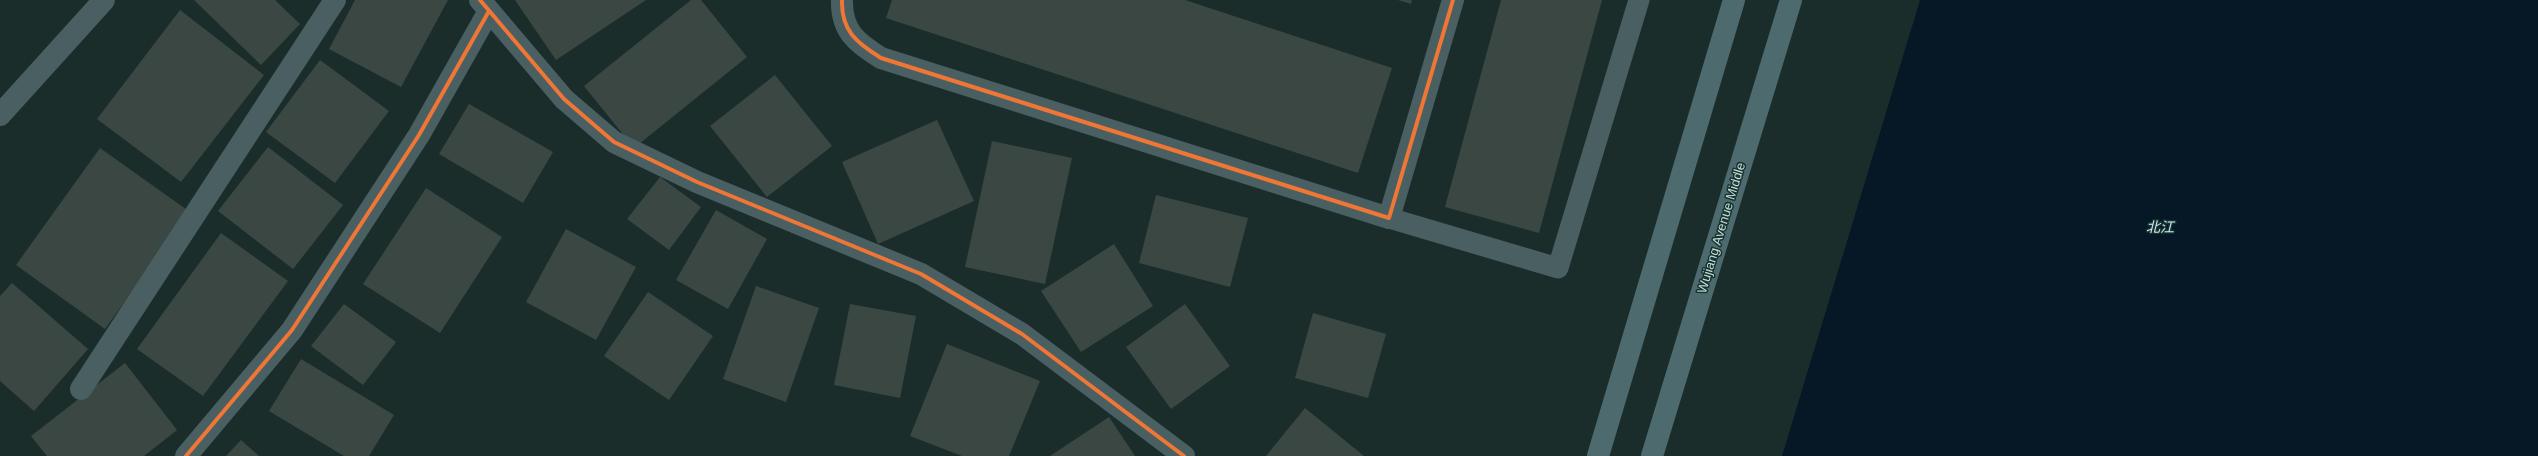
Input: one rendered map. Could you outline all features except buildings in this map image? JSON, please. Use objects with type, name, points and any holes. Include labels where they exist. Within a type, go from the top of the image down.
[{"type":"main road","points":[[1598,456],[1734,0]]},
{"type":"main road","name":"Wujiang Avenue Middle","points":[[1652,456],[1791,0]]},
{"type":"street","points":[[0,115],[104,0]]},
{"type":"street","points":[[81,389],[335,0]]},
{"type":"street","points":[[841,3],[847,28],[859,44],[881,58],[1389,218],[1454,0]]},
{"type":"street","points":[[186,456],[292,330],[419,136],[485,5],[564,99],[614,142],[697,182],[921,274],[1022,334],[1184,456]]},
{"type":"lane","points":[[1389,218],[1558,268],[1639,0]]},
{"type":"water","name":"北江","points":[[1920,0],[2538,0],[2538,456],[1782,456]]},
{"type":"cycle path","points":[[480,0],[564,99],[614,142],[697,182],[921,274],[1022,334],[1184,456]]},
{"type":"cycle path","points":[[842,0],[844,20],[852,35],[865,47],[881,58],[1389,218],[1453,0]]},
{"type":"cycle path","points":[[186,456],[292,330],[419,135],[489,11]]}]
